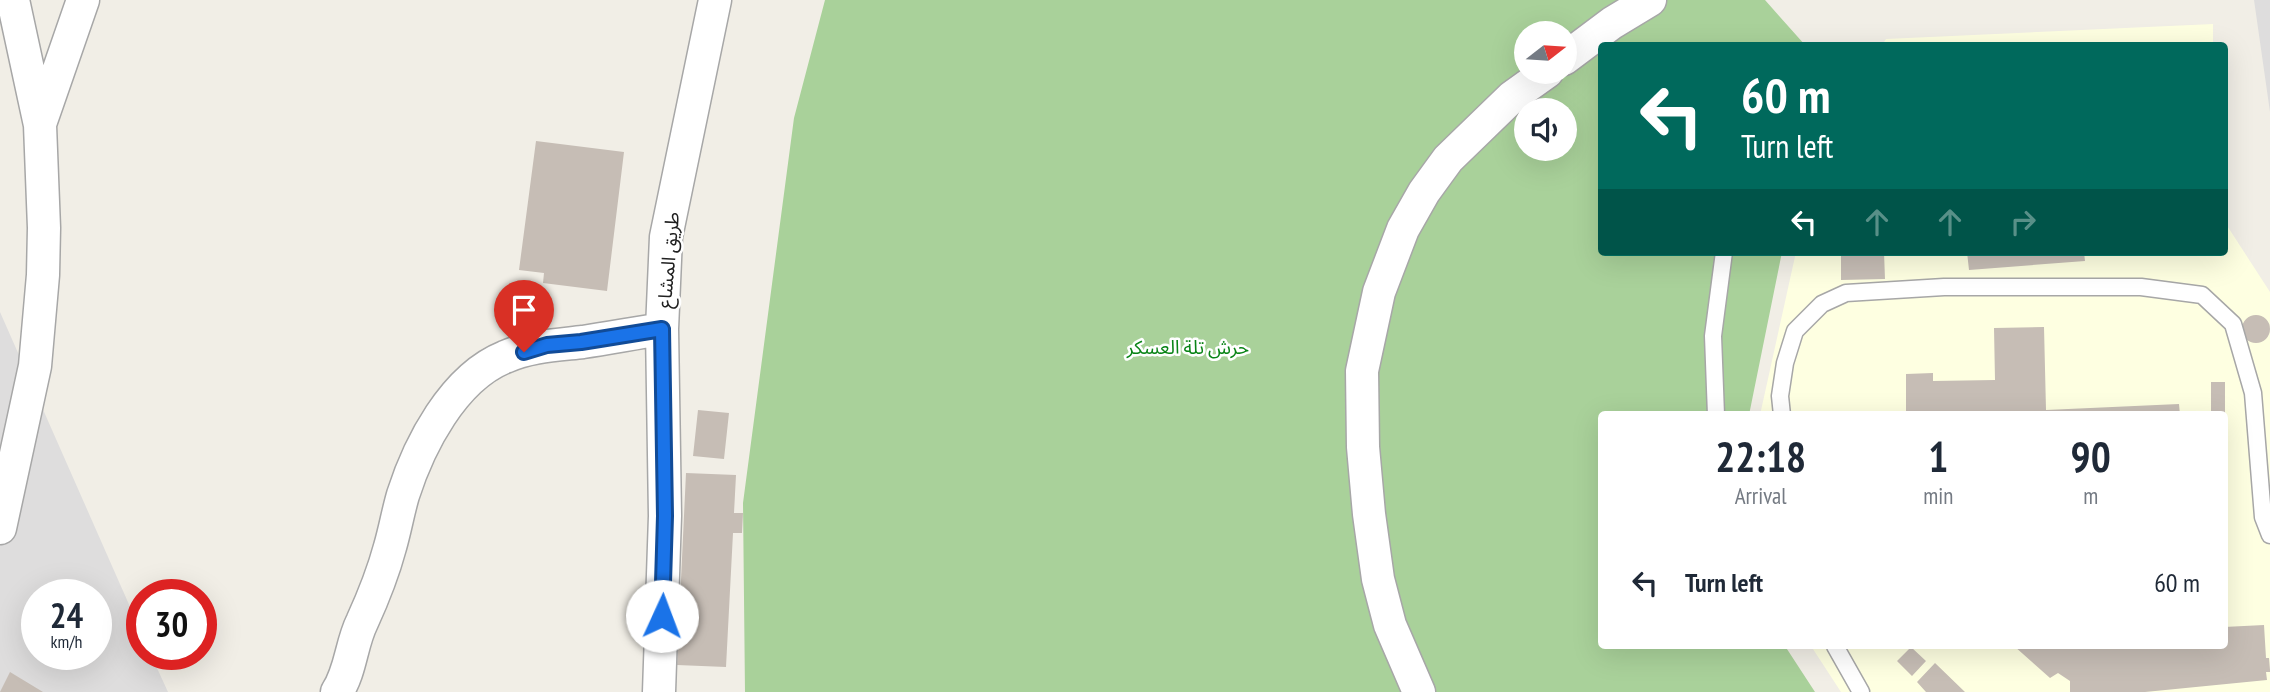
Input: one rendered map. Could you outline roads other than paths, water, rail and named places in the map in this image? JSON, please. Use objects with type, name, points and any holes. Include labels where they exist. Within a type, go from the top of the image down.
[{"type":"street","points":[[0,528],[35,366],[43,275],[40,124],[13,0]]},
{"type":"street","points":[[40,124],[83,0]]},
{"type":"street","name":"طريق المشاع","points":[[659,692],[665,516],[662,329],[666,237],[715,0]]},
{"type":"street","points":[[1577,49],[1650,0]]},
{"type":"street","points":[[1419,692],[1390,625],[1378,579],[1368,514],[1363,447],[1362,370],[1379,292],[1403,229],[1423,192],[1448,159],[1512,97],[1530,84]]},
{"type":"street","points":[[337,692],[343,682],[359,627],[375,594],[404,494],[425,443],[449,400],[475,375],[504,357],[547,345],[599,340],[662,329]]},
{"type":"lane","points":[[1716,411],[1713,336],[1723,256]]},
{"type":"lane","points":[[1782,411],[1780,396],[1785,363],[1795,331],[1822,304],[1846,293],[1944,286],[2141,287],[2202,295],[2234,324],[2253,393],[2263,517],[2270,535]]},
{"type":"lane","points":[[1837,649],[1861,692]]},
{"type":"park label","name":"حرش تلة العسكر","points":[[1188,347]]}]
